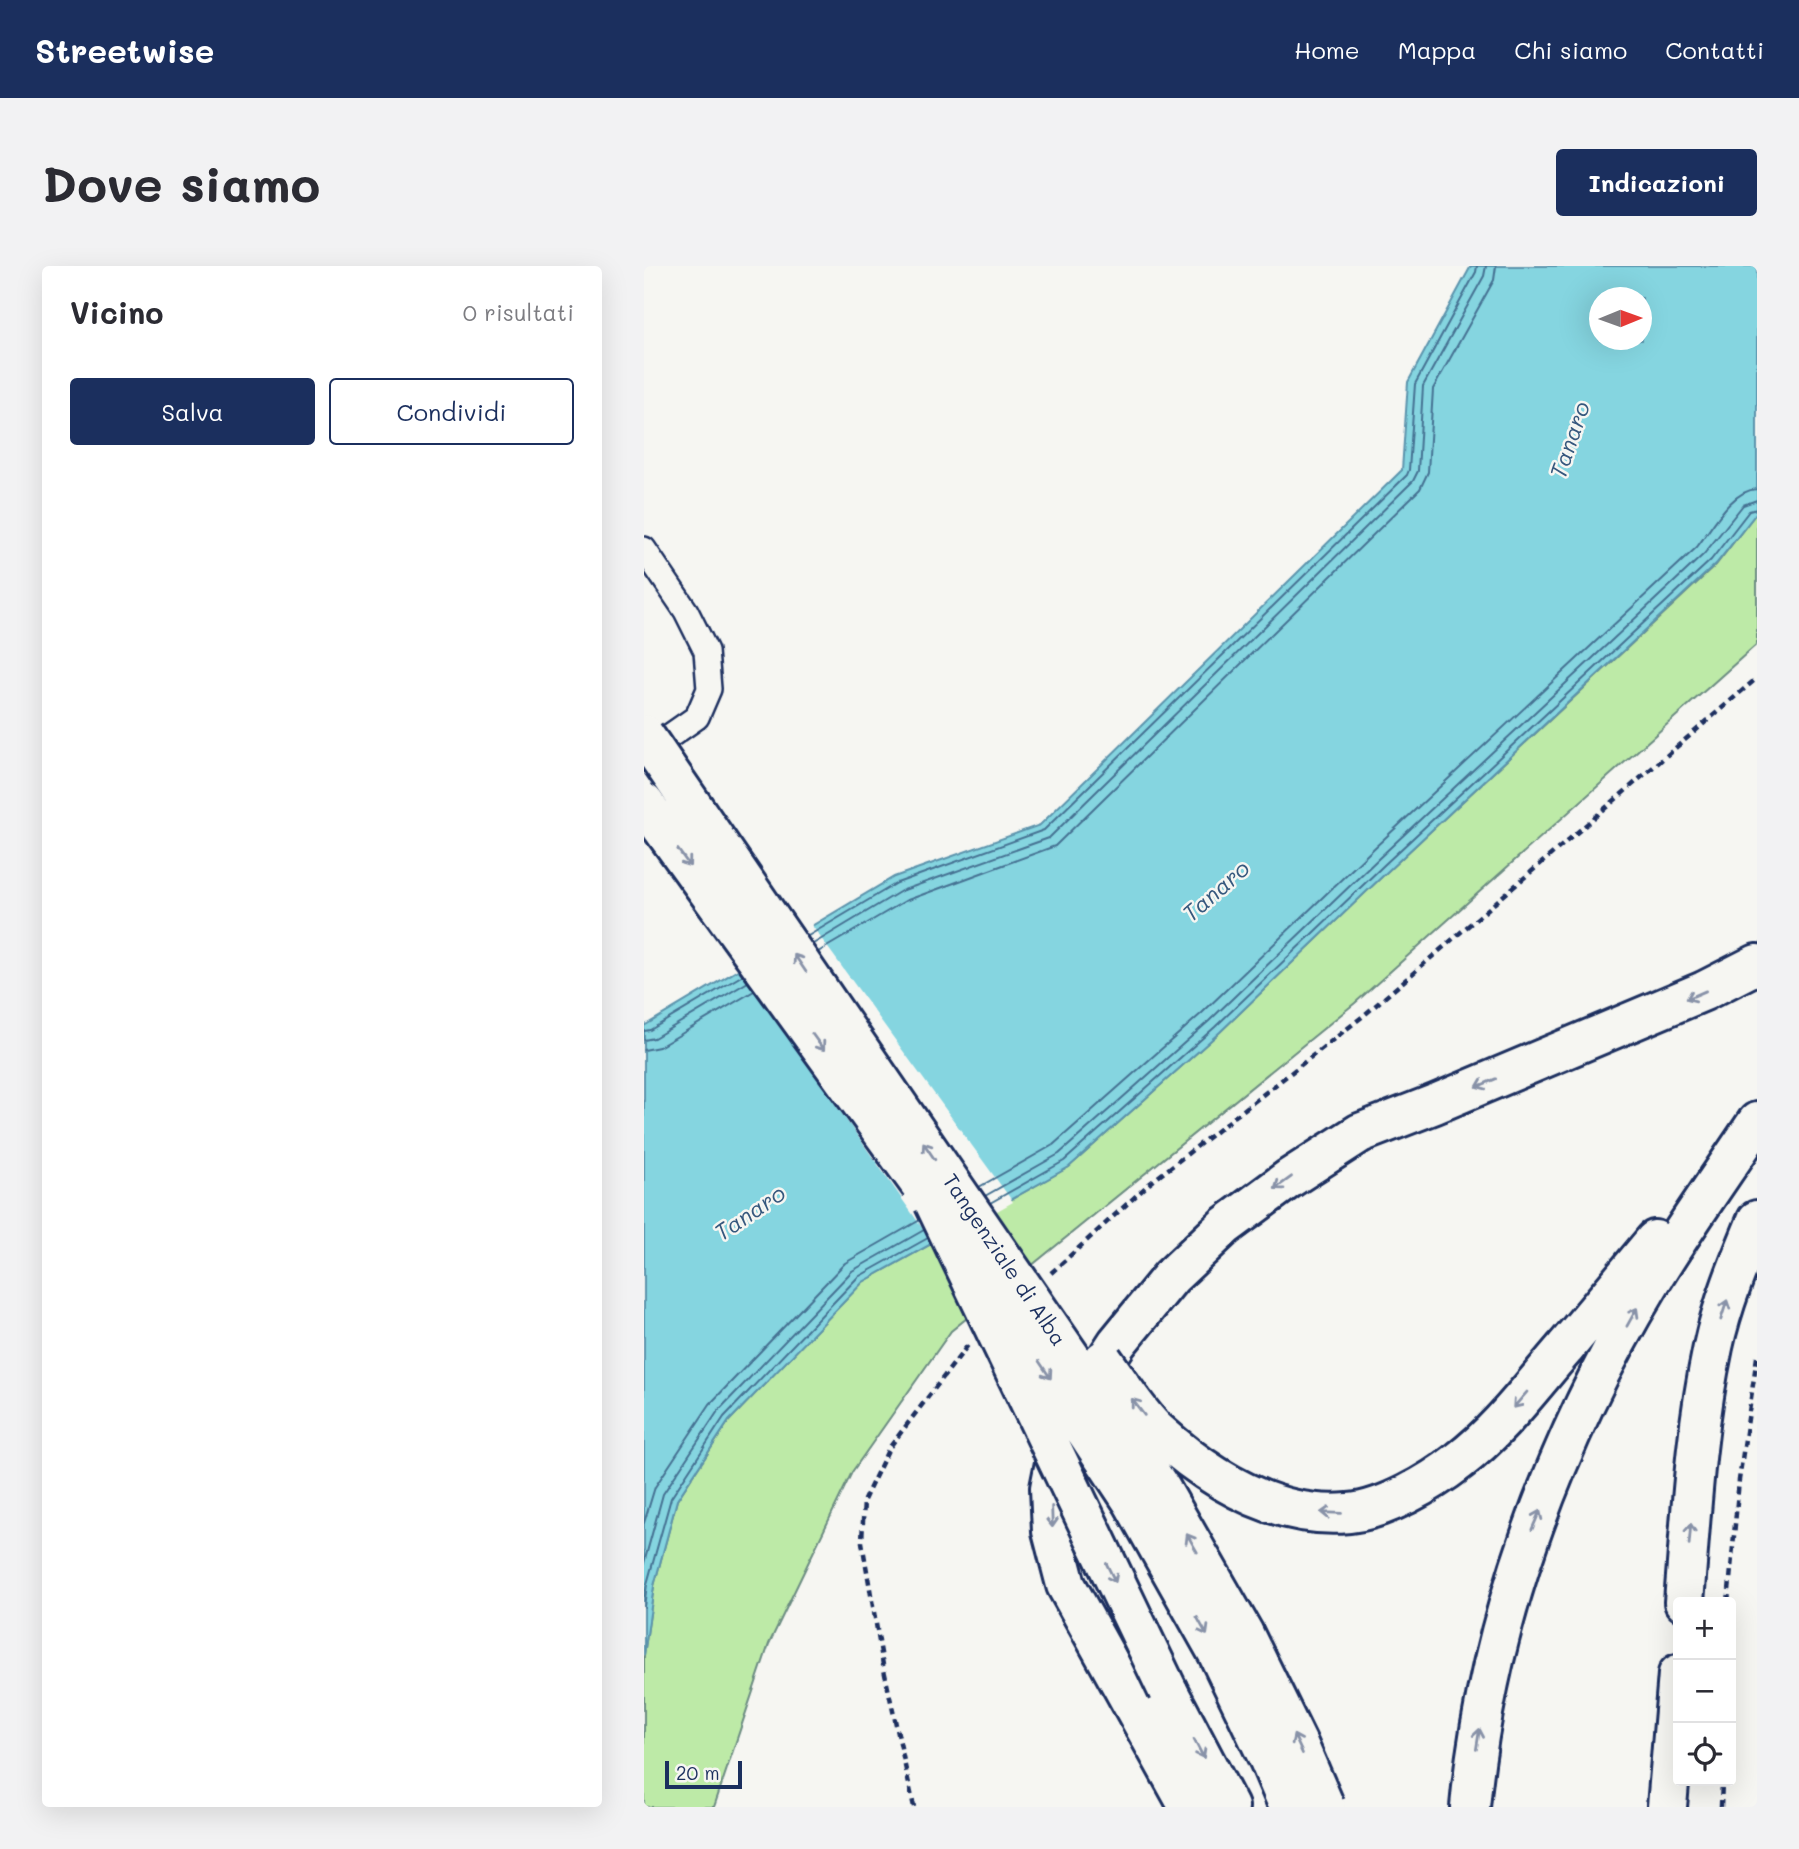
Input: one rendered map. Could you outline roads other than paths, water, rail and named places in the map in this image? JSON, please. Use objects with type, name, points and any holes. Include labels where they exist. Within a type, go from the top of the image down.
[{"type":"highway","name":"Tangenziale di Alba","points":[[644,735],[1161,1489],[1244,1634],[1298,1744],[1325,1807]]},
{"type":"highway","name":"Tangenziale di Alba","points":[[644,803],[934,1202],[1132,1501],[1217,1653],[1289,1807]]},
{"type":"highway","points":[[1189,1807],[1066,1585],[1052,1531],[1050,1488],[1062,1429],[1117,1343],[1171,1277],[1225,1226],[1290,1178],[1360,1133],[1704,992],[1757,964]]},
{"type":"highway","points":[[996,1249],[1074,1323],[1156,1431],[1210,1474],[1267,1503],[1308,1512],[1350,1513],[1391,1501],[1428,1482],[1459,1461],[1496,1428],[1757,1120]]},
{"type":"highway","points":[[1470,1807],[1484,1701],[1527,1544],[1560,1461],[1599,1376],[1649,1285],[1757,1120]]},
{"type":"highway","points":[[934,1202],[1168,1692],[1229,1807]]},
{"type":"highway","points":[[1684,1597],[1699,1429],[1713,1345],[1757,1220]]},
{"type":"highway","points":[[1667,1807],[1674,1723]]},
{"type":"street","points":[[644,550],[686,611],[706,651],[709,689],[697,717],[644,754]]},
{"type":"water","name":"Tanaro","points":[[1471,266],[1757,266],[1757,512],[1716,564],[1220,1032],[1069,1167],[863,1282],[729,1421],[677,1500],[654,1586],[644,1655],[644,1026],[894,877],[1040,825],[1402,470],[1408,382]]}]
